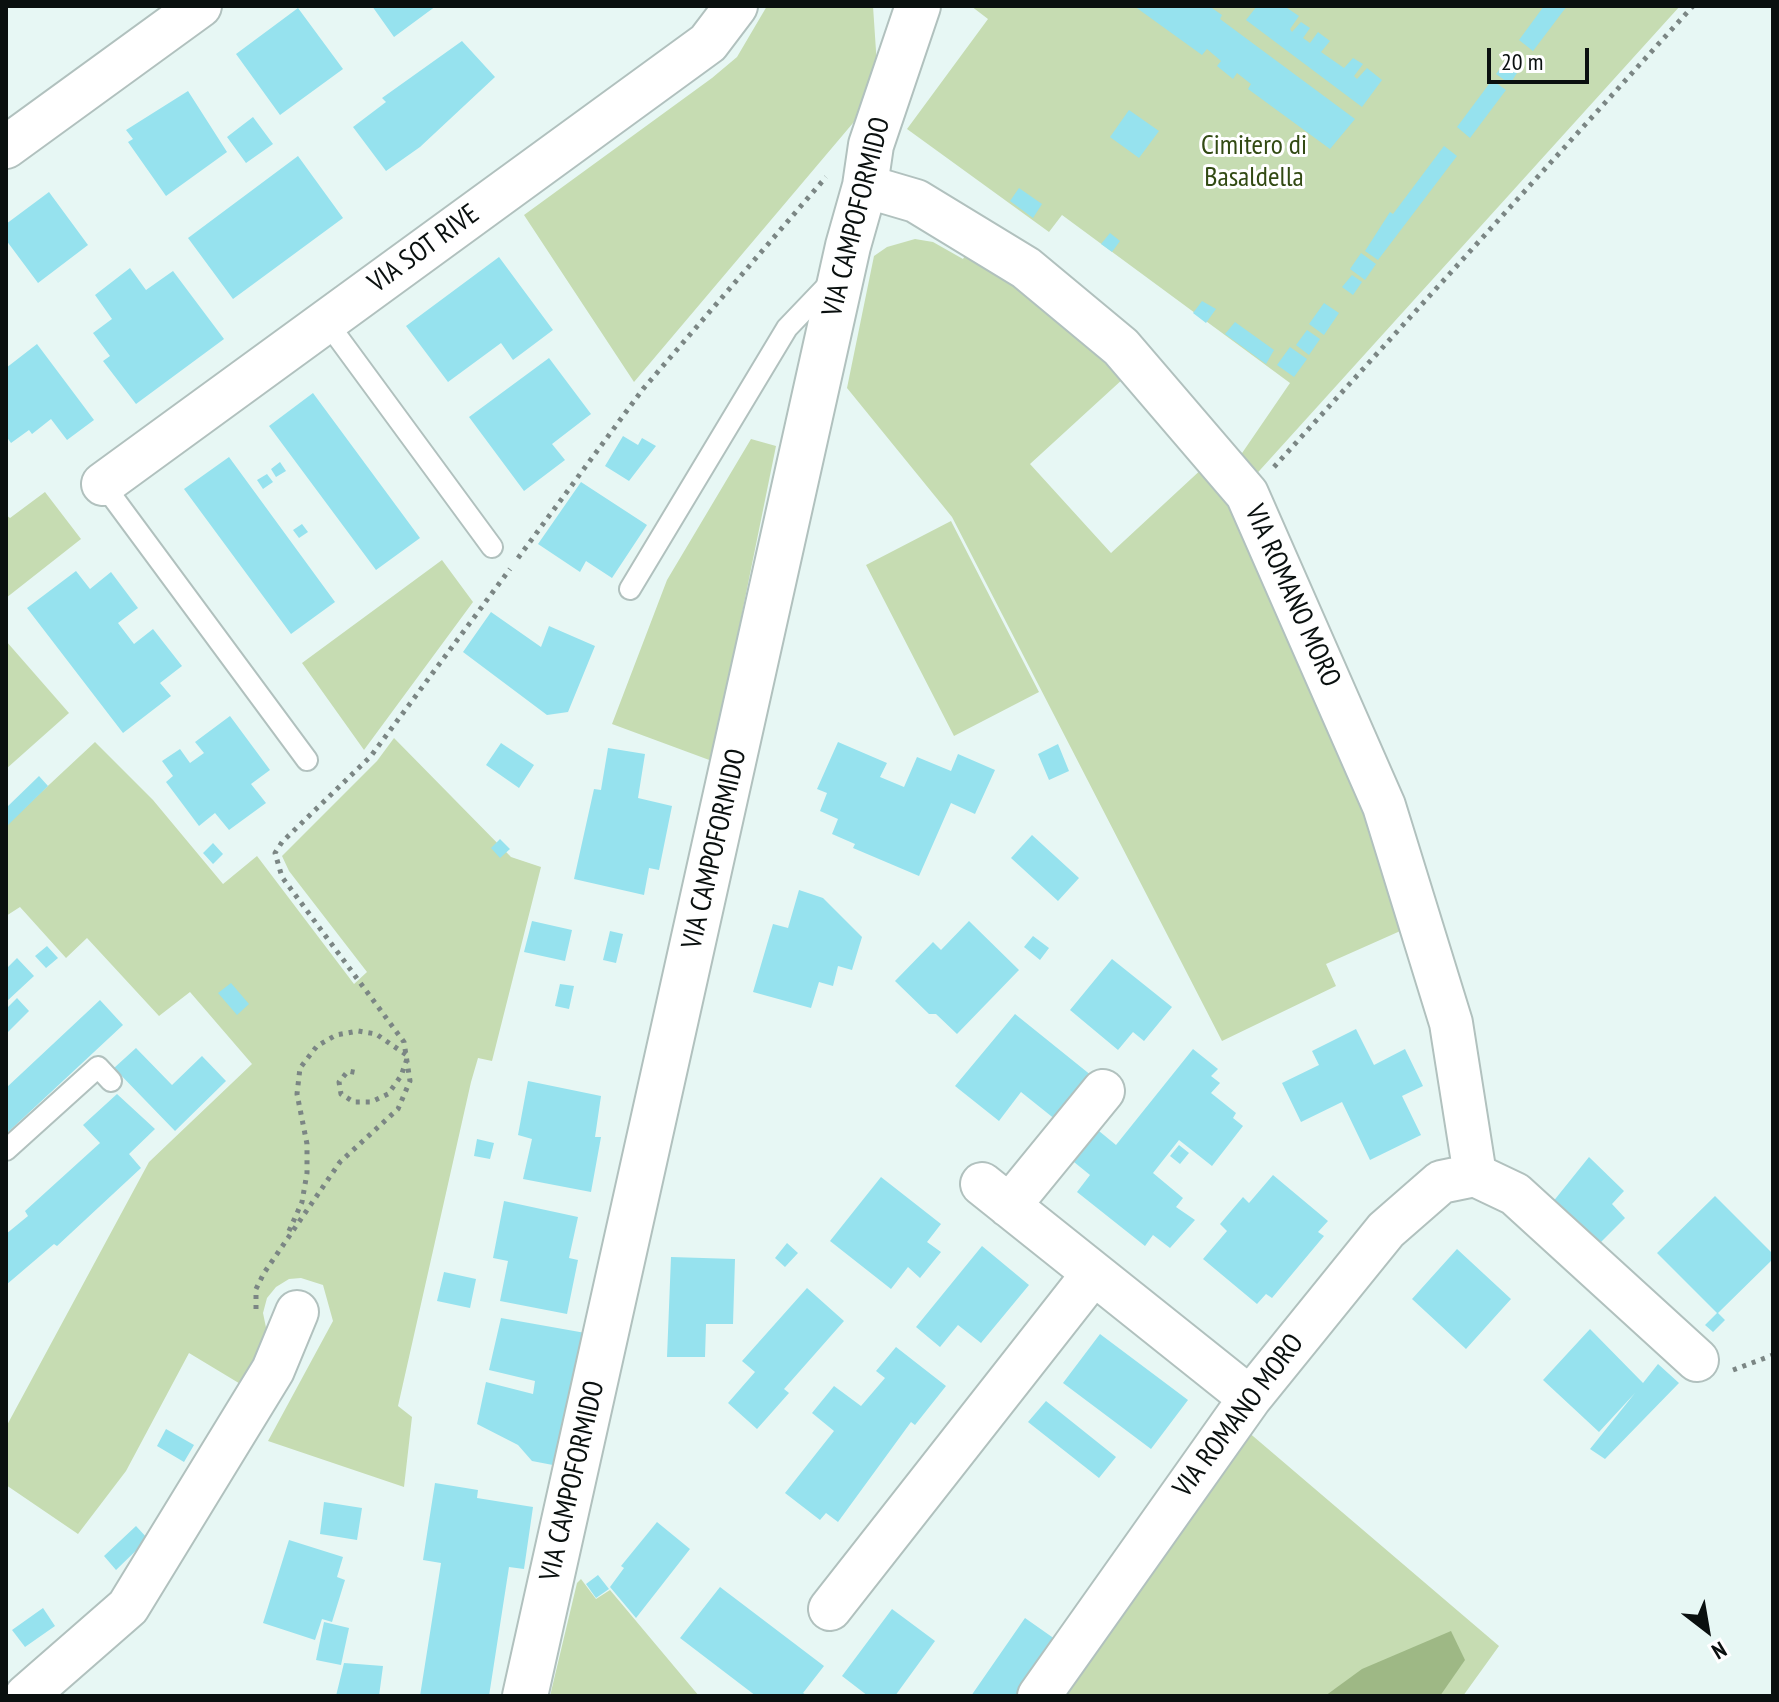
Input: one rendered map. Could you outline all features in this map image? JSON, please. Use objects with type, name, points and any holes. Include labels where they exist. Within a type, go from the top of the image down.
[{"type":"main road","name":"VIA CAMPOFORMIDO","points":[[525,1696],[842,270],[868,166],[917,7]]},
{"type":"street","points":[[6,147],[200,6]]},
{"type":"street","name":"VIA SOT RIVE","points":[[103,484],[708,43],[736,6]]},
{"type":"street","name":"VIA ROMANO MORO","points":[[868,166],[916,201],[1026,268],[1121,347],[1247,494],[1384,806],[1451,1023],[1475,1175],[1441,1182],[1386,1230],[1250,1398],[1039,1696]]},
{"type":"street","points":[[1103,1091],[995,1195],[1250,1398]]},
{"type":"street","points":[[1475,1175],[1515,1194],[1697,1360]]},
{"type":"street","points":[[830,1609],[1093,1274]]},
{"type":"street","points":[[26,1696],[128,1607],[273,1370],[277,1315]]},
{"type":"lane","points":[[630,589],[787,328],[842,270]]},
{"type":"lane","points":[[326,321],[492,547]]},
{"type":"lane","points":[[103,484],[307,760]]},
{"type":"lane","points":[[6,1150],[98,1067],[111,1081]]},
{"type":"path","points":[[1247,494],[1318,422],[1693,6]]},
{"type":"path","points":[[277,1315],[256,1289],[340,1162],[398,1109],[410,1081],[408,1056],[395,1027],[282,877],[275,853],[282,842],[371,756],[643,389],[855,143],[868,166]]},
{"type":"path","points":[[284,1243],[302,1202],[307,1173],[307,1144],[297,1094],[300,1068],[317,1046],[336,1035],[358,1031],[376,1034],[393,1042],[408,1056]]},
{"type":"path","points":[[358,1073],[348,1071],[339,1082],[341,1094],[354,1102],[371,1102],[388,1094],[401,1076],[408,1056]]},
{"type":"green space","points":[[767,6],[873,6],[877,66],[864,110],[634,382],[524,215],[737,57]]},
{"type":"green space","name":"Cimitero di Basaldella","points":[[971,6],[1680,6],[1251,480],[1238,459],[1290,383],[1062,215],[1049,232],[907,129],[988,19]]},
{"type":"green space","points":[[915,239],[933,242],[963,259],[968,250],[1051,308],[1124,378],[1030,464],[1111,553],[1205,466],[1231,501],[1372,813],[1407,928],[1326,964],[1336,986],[1222,1041],[952,517],[847,388],[874,256],[887,247]]},
{"type":"green space","points":[[751,439],[776,446],[712,761],[612,724],[667,580]]},
{"type":"green space","points":[[45,492],[81,539],[6,598],[6,515],[10,518]]},
{"type":"green space","points":[[951,521],[1039,692],[954,736],[866,565]]},
{"type":"green space","points":[[442,560],[473,602],[364,750],[302,663]]},
{"type":"green space","points":[[6,641],[69,713],[6,769]]},
{"type":"green space","points":[[394,738],[511,857],[541,867],[492,1061],[478,1058],[471,1082],[398,1406],[412,1417],[404,1487],[268,1441],[333,1321],[323,1285],[301,1278],[289,1279],[276,1287],[267,1298],[263,1313],[269,1342],[252,1391],[189,1353],[126,1471],[78,1534],[6,1485],[6,1427],[149,1162],[252,1064],[190,992],[159,1016],[87,938],[66,958],[20,907],[6,916],[6,825],[95,742],[153,800],[223,884],[257,856],[354,984],[367,972],[289,871],[282,856],[377,761]]},
{"type":"green space","points":[[1240,1425],[1499,1646],[1463,1696],[1052,1696]]},
{"type":"green space","points":[[581,1579],[596,1599],[610,1590],[699,1696],[550,1696],[577,1583]]},
{"type":"green space","points":[[1451,1631],[1465,1660],[1440,1696],[1325,1696],[1362,1669]]},
{"type":"building","points":[[372,6],[436,6],[394,37]]},
{"type":"building","points":[[1134,6],[1209,6],[1222,15],[1220,19],[1355,119],[1330,149],[1248,89],[1251,84],[1237,73],[1233,79],[1217,66],[1221,61],[1207,49],[1202,55]]},
{"type":"building","points":[[1257,6],[1284,6],[1299,16],[1290,29],[1292,32],[1301,22],[1310,28],[1303,38],[1310,43],[1318,32],[1330,41],[1321,52],[1344,68],[1353,58],[1363,64],[1354,76],[1357,79],[1367,68],[1382,80],[1362,107],[1246,20]]},
{"type":"building","points":[[1544,6],[1567,6],[1533,51],[1519,40]]},
{"type":"building","points":[[298,8],[343,69],[280,115],[236,54]]},
{"type":"building","points":[[462,41],[495,77],[420,147],[386,171],[353,127],[386,102],[382,98]]},
{"type":"building","points":[[1505,62],[1517,73],[1510,84],[1496,74]]},
{"type":"building","points":[[1492,80],[1506,90],[1470,138],[1457,127]]},
{"type":"building","points":[[188,91],[227,152],[166,196],[128,142],[133,139],[126,130]]},
{"type":"building","points":[[1129,110],[1159,131],[1139,158],[1110,137]]},
{"type":"building","points":[[253,117],[273,144],[246,163],[227,137]]},
{"type":"building","points":[[1444,146],[1457,156],[1378,260],[1365,251],[1390,212],[1393,214]]},
{"type":"building","points":[[298,156],[343,218],[233,299],[188,238]]},
{"type":"building","points":[[1019,188],[1042,204],[1033,218],[1010,201]]},
{"type":"building","points":[[49,192],[88,245],[38,283],[6,240],[6,224]]},
{"type":"building","points":[[1110,233],[1120,241],[1112,252],[1101,244]]},
{"type":"building","points":[[1361,253],[1376,264],[1365,280],[1350,269]]},
{"type":"building","points":[[499,257],[553,330],[513,360],[501,343],[448,382],[406,326]]},
{"type":"building","points":[[130,268],[146,290],[173,271],[224,339],[136,404],[103,361],[110,356],[93,333],[112,319],[95,295]]},
{"type":"building","points":[[1352,275],[1362,282],[1353,295],[1342,287]]},
{"type":"building","points":[[1202,301],[1216,309],[1206,323],[1193,313]]},
{"type":"building","points":[[1324,303],[1339,313],[1324,335],[1309,324]]},
{"type":"building","points":[[1235,322],[1274,350],[1266,364],[1225,334]]},
{"type":"building","points":[[1307,330],[1320,339],[1309,355],[1296,345]]},
{"type":"building","points":[[37,344],[94,420],[67,440],[51,419],[32,434],[29,430],[11,443],[6,436],[6,368]]},
{"type":"building","points":[[1290,347],[1307,359],[1294,377],[1277,365]]},
{"type":"building","points":[[549,358],[591,414],[552,444],[565,460],[524,491],[469,417]]},
{"type":"building","points":[[313,393],[420,538],[376,570],[269,426]]},
{"type":"building","points":[[623,436],[638,445],[642,438],[656,446],[629,481],[605,466]]},
{"type":"building","points":[[229,457],[335,602],[291,634],[184,489]]},
{"type":"building","points":[[280,462],[286,471],[276,477],[271,469]]},
{"type":"building","points":[[267,474],[273,482],[263,489],[257,480]]},
{"type":"building","points":[[581,482],[647,525],[612,578],[586,561],[580,572],[538,544]]},
{"type":"building","points":[[302,524],[308,532],[299,538],[293,530]]},
{"type":"building","points":[[76,571],[90,589],[111,572],[138,608],[118,623],[134,644],[153,629],[182,666],[160,683],[171,696],[123,733],[27,608]]},
{"type":"building","points":[[491,612],[541,647],[549,626],[595,646],[568,712],[547,715],[463,652]]},
{"type":"building","points":[[230,716],[270,770],[251,784],[266,803],[229,830],[215,813],[199,826],[166,782],[173,776],[162,761],[180,749],[190,763],[204,753],[195,742]]},
{"type":"building","points":[[838,742],[887,763],[880,777],[904,787],[917,757],[951,771],[958,754],[995,770],[975,814],[951,803],[919,876],[853,848],[855,844],[832,834],[838,819],[820,811],[827,793],[817,789]]},
{"type":"building","points":[[501,743],[534,765],[519,788],[486,765]]},
{"type":"building","points":[[1058,744],[1069,771],[1049,780],[1038,754]]},
{"type":"building","points":[[608,748],[645,754],[638,798],[672,806],[659,870],[649,868],[644,895],[574,879],[594,789],[601,790]]},
{"type":"building","points":[[39,776],[48,786],[6,827],[6,808]]},
{"type":"building","points":[[1032,835],[1079,878],[1058,901],[1011,858]]},
{"type":"building","points":[[500,839],[510,849],[500,858],[491,848]]},
{"type":"building","points":[[213,843],[223,854],[213,864],[203,853]]},
{"type":"building","points":[[799,890],[823,898],[862,937],[852,970],[838,966],[833,986],[819,982],[811,1008],[753,992],[773,924],[788,928]]},
{"type":"building","points":[[532,921],[572,930],[565,961],[524,952]]},
{"type":"building","points":[[969,921],[1019,970],[957,1034],[936,1014],[929,1014],[895,981],[933,942],[941,950]]},
{"type":"building","points":[[610,931],[623,934],[616,963],[603,960]]},
{"type":"building","points":[[1033,936],[1049,948],[1040,960],[1024,947]]},
{"type":"building","points":[[47,946],[58,958],[46,968],[35,956]]},
{"type":"building","points":[[17,958],[34,976],[6,1002],[6,969]]},
{"type":"building","points":[[1112,959],[1172,1007],[1144,1041],[1133,1032],[1118,1050],[1070,1010]]},
{"type":"building","points":[[231,983],[249,1004],[237,1015],[218,993]]},
{"type":"building","points":[[560,984],[574,986],[569,1009],[555,1006]]},
{"type":"building","points":[[17,998],[29,1011],[6,1034],[6,1009]]},
{"type":"building","points":[[100,1000],[123,1025],[6,1134],[6,1088]]},
{"type":"building","points":[[1015,1014],[1092,1076],[1056,1120],[1021,1092],[999,1121],[955,1086]]},
{"type":"building","points":[[1356,1029],[1374,1065],[1405,1049],[1423,1086],[1402,1096],[1421,1135],[1370,1160],[1342,1102],[1301,1122],[1282,1083],[1319,1065],[1312,1051]]},
{"type":"building","points":[[136,1048],[172,1085],[202,1056],[226,1081],[175,1131],[114,1068]]},
{"type":"building","points":[[1193,1049],[1218,1069],[1211,1076],[1220,1083],[1211,1093],[1236,1113],[1233,1118],[1243,1126],[1212,1166],[1179,1140],[1153,1173],[1183,1198],[1176,1207],[1195,1220],[1170,1248],[1153,1235],[1145,1246],[1077,1192],[1090,1175],[1074,1162],[1099,1131],[1116,1145]]},
{"type":"building","points":[[528,1081],[601,1096],[595,1137],[601,1137],[591,1192],[523,1179],[532,1139],[518,1135]]},
{"type":"building","points":[[117,1094],[155,1129],[129,1154],[141,1168],[57,1246],[54,1244],[6,1285],[6,1234],[28,1216],[25,1211],[100,1143],[83,1125]]},
{"type":"building","points":[[477,1139],[494,1143],[490,1159],[474,1156]]},
{"type":"building","points":[[1179,1145],[1189,1153],[1180,1164],[1170,1156]]},
{"type":"building","points":[[1589,1157],[1624,1191],[1612,1204],[1625,1218],[1597,1246],[1552,1203]]},
{"type":"building","points":[[1273,1175],[1328,1221],[1318,1232],[1324,1236],[1272,1298],[1266,1294],[1257,1304],[1203,1259],[1227,1231],[1220,1224],[1243,1197],[1249,1203]]},
{"type":"building","points":[[881,1177],[941,1224],[927,1242],[941,1252],[920,1278],[908,1267],[891,1289],[830,1241]]},
{"type":"building","points":[[1715,1196],[1773,1254],[1773,1259],[1718,1313],[1725,1320],[1713,1332],[1705,1325],[1717,1313],[1657,1253]]},
{"type":"building","points":[[504,1201],[578,1217],[569,1258],[578,1260],[567,1314],[500,1301],[508,1261],[493,1258]]},
{"type":"building","points":[[787,1243],[798,1253],[785,1267],[775,1258]]},
{"type":"building","points":[[982,1246],[1029,1285],[981,1343],[958,1325],[940,1347],[916,1327]]},
{"type":"building","points":[[1457,1249],[1511,1299],[1466,1349],[1412,1299]]},
{"type":"building","points":[[671,1257],[735,1259],[733,1324],[706,1324],[705,1357],[667,1357]]},
{"type":"building","points":[[444,1272],[476,1279],[470,1308],[437,1301]]},
{"type":"building","points":[[807,1288],[844,1321],[784,1389],[789,1393],[757,1429],[728,1403],[755,1372],[742,1361]]},
{"type":"building","points":[[501,1318],[591,1334],[558,1466],[532,1461],[518,1445],[477,1424],[486,1382],[533,1394],[535,1381],[489,1370]]},
{"type":"building","points":[[1590,1329],[1643,1383],[1658,1364],[1679,1383],[1605,1459],[1590,1449],[1635,1393],[1599,1432],[1543,1380]]},
{"type":"building","points":[[1100,1334],[1188,1400],[1151,1449],[1063,1383]]},
{"type":"building","points":[[896,1347],[946,1386],[915,1425],[911,1422],[838,1522],[826,1513],[820,1520],[785,1493],[834,1431],[812,1413],[834,1386],[861,1406],[885,1378],[876,1371]]},
{"type":"building","points":[[1046,1401],[1116,1457],[1099,1478],[1028,1422]]},
{"type":"building","points":[[166,1429],[194,1445],[184,1462],[157,1446]]},
{"type":"building","points":[[435,1483],[478,1490],[477,1498],[533,1507],[524,1569],[509,1567],[489,1696],[420,1696],[441,1563],[423,1560]]},
{"type":"building","points":[[324,1502],[362,1508],[357,1540],[320,1534]]},
{"type":"building","points":[[657,1522],[690,1549],[636,1618],[610,1587],[624,1568],[621,1566]]},
{"type":"building","points":[[136,1526],[148,1539],[116,1570],[104,1556]]},
{"type":"building","points":[[289,1540],[343,1557],[337,1577],[345,1580],[332,1622],[322,1619],[315,1640],[263,1623]]},
{"type":"building","points":[[598,1575],[609,1589],[596,1598],[586,1584]]},
{"type":"building","points":[[720,1587],[824,1666],[803,1693],[808,1696],[756,1696],[680,1638]]},
{"type":"building","points":[[43,1608],[55,1626],[25,1647],[12,1630]]},
{"type":"building","points":[[892,1609],[935,1641],[895,1696],[868,1696],[842,1676]]},
{"type":"building","points":[[1025,1618],[1062,1644],[1026,1696],[971,1696]]},
{"type":"building","points":[[324,1622],[349,1628],[341,1665],[316,1660]]},
{"type":"building","points":[[344,1663],[383,1666],[379,1696],[336,1696]]}]
